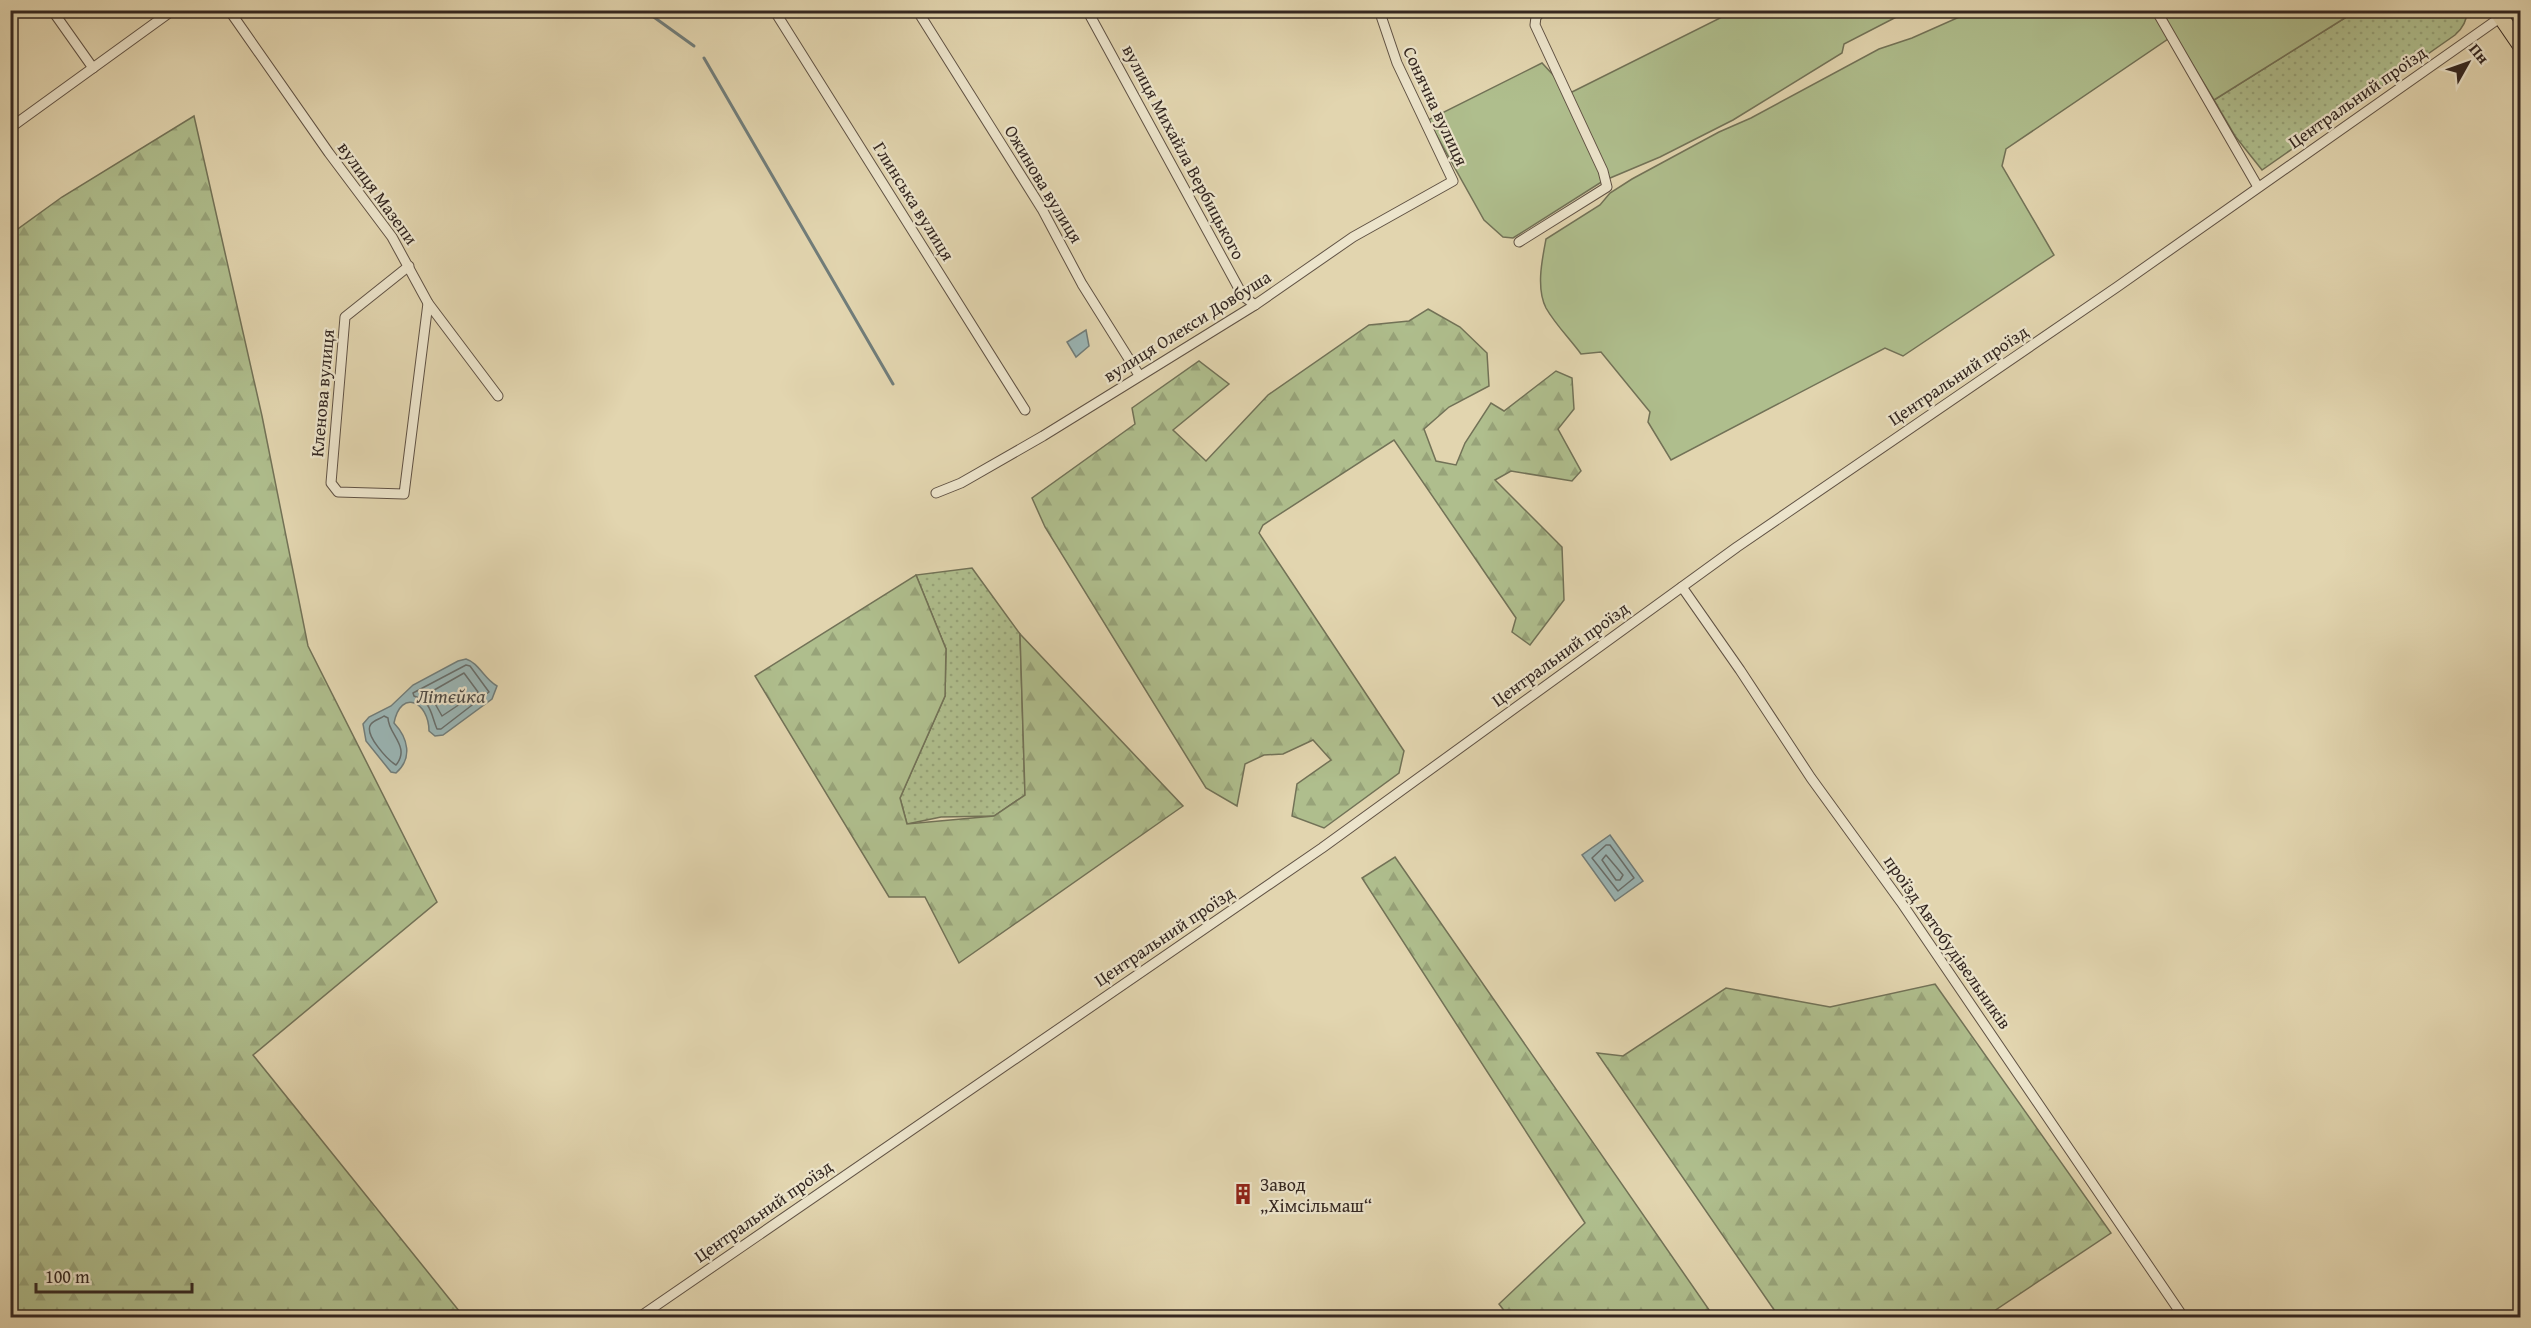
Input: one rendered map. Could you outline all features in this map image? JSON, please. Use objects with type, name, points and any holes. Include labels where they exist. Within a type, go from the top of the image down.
[{"type":"main road","points":[[2499,14],[2520,45]]},
{"type":"street","points":[[52,10],[93,68]]},
{"type":"street","points":[[10,128],[173,10]]},
{"type":"street","name":"вулиця Мазепи","points":[[228,10],[329,153],[392,237],[428,303],[498,396]]},
{"type":"street","name":"Глинська вулиця","points":[[774,10],[1025,410]]},
{"type":"street","name":"Ожинова вулиця","points":[[917,10],[1042,209],[1082,284],[1139,375]]},
{"type":"street","name":"вулиця Михайла Вербицького","points":[[1088,10],[1243,296],[1255,305]]},
{"type":"street","name":"Сонячна вулиця","points":[[1379,10],[1397,63],[1453,181]]},
{"type":"street","points":[[1519,242],[1607,187],[1603,171],[1535,25],[1536,17],[1543,10]]},
{"type":"street","points":[[2156,10],[2258,187]]},
{"type":"street","name":"Центральний проїзд","points":[[638,1317],[1322,848],[1682,587],[2117,287],[2499,14]]},
{"type":"street","name":"вулиця Олекси Довбуша","points":[[936,493],[961,483],[1033,442],[1255,305],[1353,237],[1453,181]]},
{"type":"street","name":"Кленова вулиця","points":[[409,266],[345,317],[332,483],[338,492],[404,494],[428,303]]},
{"type":"street","name":"проїзд Автобудівельників","points":[[1682,587],[1811,778],[1901,902],[2184,1317]]},
{"type":"green space","points":[[1975,10],[2152,11],[2168,39],[2006,149],[2002,166],[2054,255],[1903,356],[1885,348],[1671,460],[1648,422],[1650,412],[1601,352],[1581,354],[1546,308],[1541,283],[1546,239],[1600,205],[1610,193],[1632,179],[1719,132],[1751,118],[1879,49],[1912,38]]},
{"type":"green space","points":[[1734,11],[1908,11],[1844,44],[1842,53],[1733,120],[1660,157],[1603,181],[1513,238],[1503,237],[1484,220],[1428,120],[1542,63],[1570,93]]},
{"type":"green space","points":[[2160,11],[2356,11],[2214,100]]},
{"type":"green space","points":[[2356,11],[2467,11],[2464,24],[2455,35],[2262,170],[2235,136],[2214,100]]},
{"type":"green space","points":[[194,116],[262,416],[308,646],[437,902],[253,1055],[464,1317],[11,1317],[11,234],[62,197]]},
{"type":"green space","points":[[1428,309],[1460,327],[1487,353],[1489,386],[1449,407],[1424,429],[1436,461],[1456,465],[1465,443],[1491,403],[1504,411],[1556,371],[1572,378],[1574,409],[1558,429],[1581,471],[1572,481],[1511,471],[1495,480],[1562,547],[1564,600],[1530,645],[1512,632],[1516,618],[1394,440],[1263,525],[1259,533],[1404,751],[1399,773],[1324,828],[1292,816],[1297,784],[1331,760],[1313,740],[1283,754],[1264,755],[1245,764],[1237,806],[1206,788],[1045,527],[1032,498],[1135,424],[1132,408],[1199,361],[1229,384],[1173,430],[1206,461],[1268,395],[1369,325],[1409,321]]},
{"type":"green space","points":[[972,568],[1020,634],[1025,795],[994,816],[941,817],[907,824],[900,798],[945,696],[946,649],[916,575]]},
{"type":"green space","points":[[916,575],[946,649],[945,696],[900,798],[907,824],[994,816],[1025,795],[1020,634],[1183,806],[959,963],[925,897],[889,897],[755,676]]},
{"type":"green space","points":[[1395,857],[1714,1317],[1509,1317],[1499,1304],[1585,1223],[1362,878]]},
{"type":"green space","points":[[1935,984],[2111,1233],[1985,1317],[1779,1317],[1597,1053],[1623,1056],[1726,988],[1830,1007]]},
{"type":"water","points":[[1086,330],[1089,346],[1076,357],[1067,342]]},
{"type":"water","name":"Літєйка","points":[[466,659],[497,686],[492,699],[443,735],[435,736],[429,731],[428,721],[420,706],[414,703],[402,705],[394,723],[403,735],[407,755],[396,773],[391,772],[366,741],[363,724],[369,717],[391,706],[413,685]]},
{"type":"water","points":[[1610,835],[1643,881],[1615,901],[1582,855]]},
{"type":"waterway","points":[[644,10],[694,46]]},
{"type":"waterway","points":[[704,58],[893,384]]},
{"type":"place","name":"Завод „Хімсільмаш“","points":[[1243,1194]]}]
